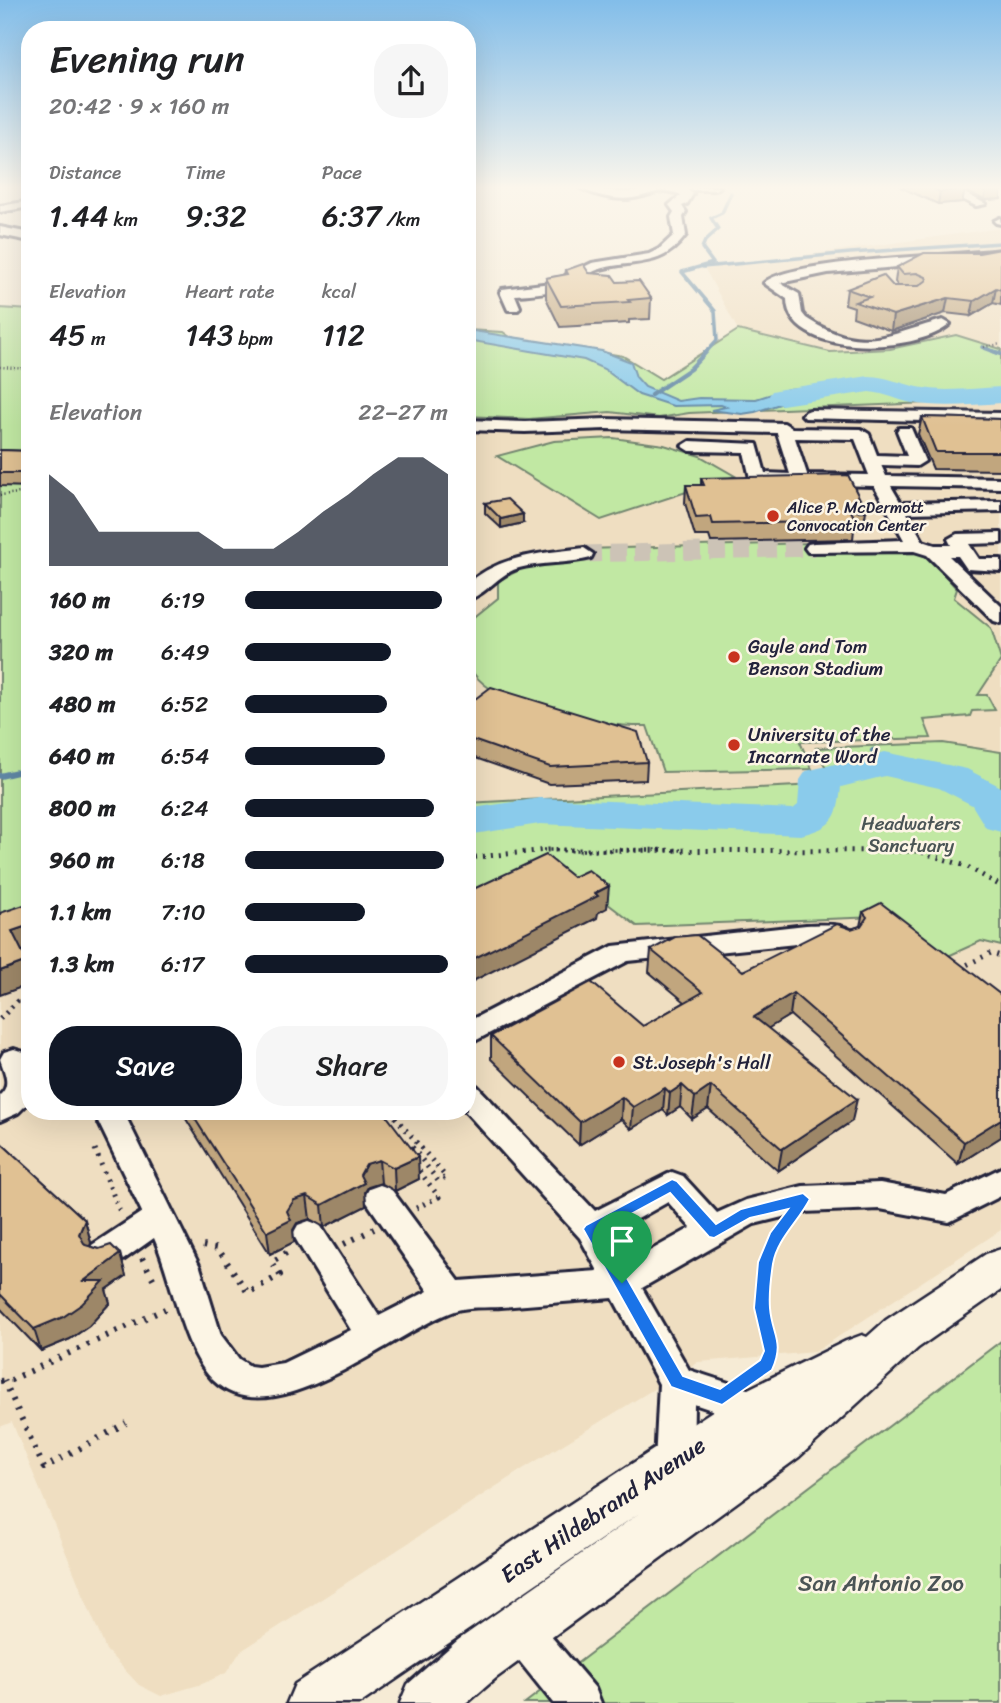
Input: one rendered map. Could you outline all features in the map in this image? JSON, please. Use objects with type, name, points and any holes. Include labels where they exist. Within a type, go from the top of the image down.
[{"type":"main road","name":"East Hildebrand Avenue","points":[[427,1703],[477,1659],[782,1441],[902,1334],[1001,1267]]},
{"type":"main road","name":"East Hildebrand Avenue","points":[[314,1703],[674,1463],[739,1403],[902,1334]]},
{"type":"street","points":[[513,307],[507,292],[542,289],[568,282],[598,266]]},
{"type":"street","points":[[847,266],[800,273],[770,283],[794,296],[794,310],[800,321],[822,332],[850,339],[879,343],[943,324]]},
{"type":"street","points":[[832,283],[869,279],[851,266]]},
{"type":"street","points":[[955,266],[973,272]]},
{"type":"street","points":[[990,266],[991,271]]},
{"type":"street","points":[[787,293],[810,287]]},
{"type":"street","points":[[476,425],[525,427],[606,424],[785,431],[1001,418]]},
{"type":"street","points":[[785,431],[807,422],[905,431],[1001,433]]},
{"type":"street","points":[[861,427],[879,480],[896,512],[925,548],[1001,617]]},
{"type":"street","points":[[785,431],[800,479]]},
{"type":"street","points":[[871,460],[917,461],[905,431]]},
{"type":"street","points":[[690,446],[751,447],[758,478],[1001,483]]},
{"type":"street","points":[[896,512],[1001,506]]},
{"type":"street","points":[[896,512],[1001,514]]},
{"type":"street","points":[[1001,538],[957,539],[974,565],[1001,565]]},
{"type":"street","points":[[814,548],[963,550]]},
{"type":"street","points":[[476,586],[493,572],[516,563],[584,554]]},
{"type":"street","points":[[476,1030],[622,953],[806,934],[836,934],[847,939]]},
{"type":"street","points":[[0,1110],[13,1104],[21,1092]]},
{"type":"street","points":[[476,1104],[591,1229],[677,1382],[674,1463]]},
{"type":"street","points":[[112,1120],[178,1257],[214,1356],[228,1371],[245,1382],[264,1385],[292,1377],[451,1296],[622,1283],[746,1213],[803,1199],[880,1196],[949,1209],[1001,1181]]},
{"type":"street","points":[[591,1229],[672,1185],[714,1232]]},
{"type":"street","points":[[388,1208],[451,1296]]},
{"type":"street","points":[[104,1255],[159,1218]]},
{"type":"street","points":[[315,1245],[373,1336]]},
{"type":"street","points":[[677,1382],[739,1403]]},
{"type":"street","points":[[519,1629],[580,1703]]},
{"type":"path","points":[[984,347],[1001,344]]},
{"type":"path","points":[[0,367],[21,368]]},
{"type":"path","points":[[0,495],[21,493]]},
{"type":"path","points":[[476,857],[547,850],[918,851],[966,866],[1001,886]]},
{"type":"path","points":[[955,971],[991,953],[1001,956]]},
{"type":"path","points":[[0,1019],[21,999]]},
{"type":"path","points":[[178,1257],[201,1245],[218,1249],[248,1293],[280,1275],[271,1262],[288,1252],[297,1253],[304,1263],[315,1245],[388,1208],[439,1197],[405,1152],[413,1148],[438,1181],[446,1177],[398,1120]]},
{"type":"path","points":[[739,1403],[766,1365],[772,1351],[762,1308],[765,1262],[776,1238],[803,1199]]},
{"type":"path","points":[[4,1379],[44,1468],[126,1423]]},
{"type":"shaded area","name":"University of the Incarnate Word","points":[[723,266],[1001,266],[1001,1230],[815,1352],[698,1362],[526,1467],[241,1651],[226,1673],[202,1684],[161,1696],[139,1685],[106,1650],[12,1422],[0,1427],[0,308],[21,309],[21,1120],[476,1120],[476,330],[503,332],[510,337],[623,356],[661,379],[738,330],[705,269]]},
{"type":"green space","points":[[0,308],[21,309],[21,913],[0,921]]},
{"type":"green space","points":[[476,330],[503,332],[510,337],[623,356],[661,379],[738,330],[830,352],[890,349],[956,335],[1001,349],[1001,400],[689,413],[659,418],[610,412],[529,419],[476,416]]},
{"type":"green space","points":[[613,438],[664,445],[700,456],[735,476],[601,520],[497,456],[554,441]]},
{"type":"green space","name":"Gayle and Tom Benson Stadium","points":[[811,543],[818,552],[924,552],[957,589],[954,598],[991,628],[1001,660],[978,695],[987,695],[995,710],[972,711],[970,716],[924,720],[931,738],[800,742],[812,769],[663,772],[647,726],[602,723],[546,712],[496,692],[476,676],[476,616],[498,598],[498,581],[523,568],[585,558],[584,549]]},
{"type":"green space","name":"Headwaters Sanctuary","points":[[943,743],[1001,752],[1001,946],[981,941],[935,962],[878,917],[637,926],[553,862],[476,898],[476,803],[834,784],[816,748]]},
{"type":"green space","name":"San Antonio Zoo","points":[[1001,1341],[1001,1703],[525,1703]]},
{"type":"water","points":[[476,331],[602,351],[631,362],[636,377],[645,387],[678,401],[699,398],[756,399],[788,389],[871,381],[887,383],[913,393],[937,395],[1001,391],[1001,399],[941,401],[898,396],[898,391],[884,387],[843,386],[839,392],[808,395],[742,414],[711,410],[726,407],[721,405],[673,406],[639,395],[604,369],[584,360],[476,342]]},
{"type":"building","points":[[585,266],[589,273],[612,275],[617,282],[639,281],[651,298],[628,300],[630,302],[561,306],[546,278],[568,274],[566,270]]},
{"type":"building","points":[[1001,266],[1001,290],[996,288],[974,301],[948,298],[893,315],[855,302],[870,297],[847,289],[883,275],[893,286],[919,286],[927,280],[917,273],[903,274],[897,267]]},
{"type":"building","points":[[922,417],[1001,419],[1001,452],[936,452]]},
{"type":"building","points":[[0,450],[21,451],[21,473],[0,473]]},
{"type":"building","points":[[848,475],[866,511],[851,511],[856,521],[713,524],[711,517],[696,518],[686,485],[704,485],[701,478]]},
{"type":"building","points":[[507,499],[523,514],[501,519],[485,503]]},
{"type":"building","points":[[491,687],[638,732],[647,762],[550,767],[476,741],[476,698]]},
{"type":"building","points":[[546,855],[573,877],[588,870],[609,886],[595,893],[598,896],[476,957],[476,888]]},
{"type":"building","points":[[881,903],[1001,995],[1001,1119],[964,1142],[793,993],[754,1017],[857,1099],[782,1149],[711,1086],[695,1097],[682,1085],[670,1093],[665,1088],[633,1107],[622,1097],[580,1122],[491,1036],[591,982],[643,1026],[703,992],[651,950],[675,937],[697,935],[743,971],[837,924],[851,929],[861,926],[867,917],[863,912]]},
{"type":"building","points":[[21,906],[21,928],[12,931],[21,949],[21,963],[0,971],[0,913]]},
{"type":"building","points":[[196,1120],[390,1120],[418,1157],[394,1168],[379,1160],[366,1164],[360,1175],[364,1183],[322,1205],[307,1196],[294,1200],[287,1211],[291,1220],[267,1232]]},
{"type":"building","points":[[0,1142],[85,1220],[79,1234],[85,1245],[99,1249],[111,1245],[120,1254],[84,1281],[104,1281],[82,1304],[63,1317],[34,1329],[0,1294]]},
{"type":"waterway","points":[[701,266],[682,272],[715,311],[717,340],[705,353]]},
{"type":"waterway","points":[[703,267],[709,266]]},
{"type":"waterway","points":[[982,347],[998,353]]},
{"type":"waterway","points":[[651,395],[690,369],[707,351]]},
{"type":"waterway","points":[[993,351],[1001,354]]},
{"type":"waterway","points":[[782,397],[869,384],[886,385],[914,395],[949,398],[1001,395]]},
{"type":"waterway","points":[[873,751],[885,764]]},
{"type":"waterway","points":[[476,821],[540,811],[801,822],[818,811],[821,780],[885,764],[952,778],[988,797],[1001,819]]},
{"type":"waterway","points":[[0,776],[21,771]]},
{"type":"tunnel","points":[[584,554],[814,548]]},
{"type":"place","name":"Alice P. McDermott Convocation Center","points":[[773,516]]},
{"type":"place","name":"Gayle and Tom Benson Stadium","points":[[734,657]]},
{"type":"place","name":"University of the Incarnate Word","points":[[734,745]]},
{"type":"place","name":"St.Joseph's Hall","points":[[619,1062]]},
{"type":"route","points":[[672,1185],[714,1232],[746,1213],[803,1199],[776,1238],[765,1262],[762,1308],[772,1351],[766,1365],[722,1397],[677,1382],[622,1283],[591,1229],[672,1185]]}]
